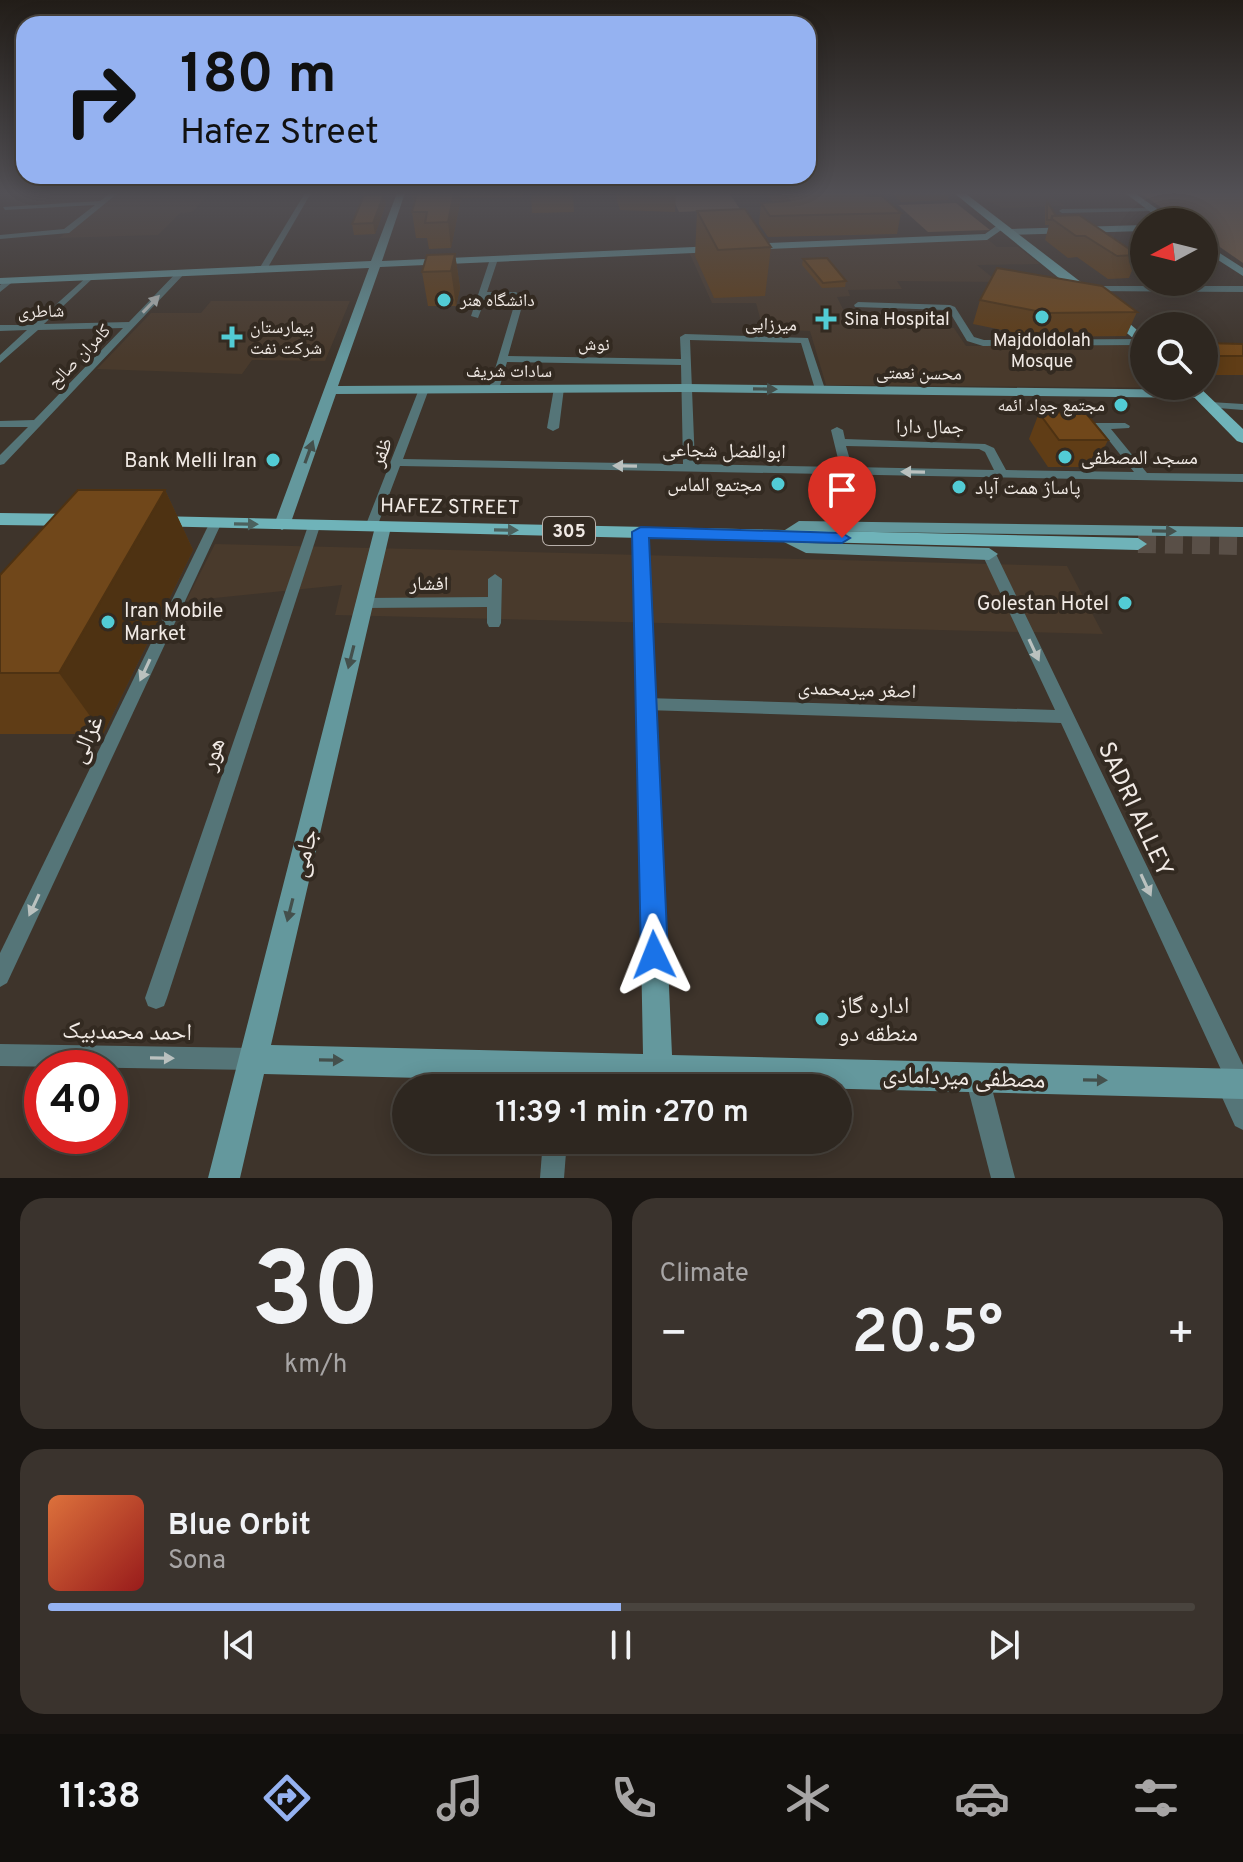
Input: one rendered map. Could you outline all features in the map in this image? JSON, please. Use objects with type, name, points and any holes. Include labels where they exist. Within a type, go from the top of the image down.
[{"type":"main road","points":[[1030,248],[1130,330]]},
{"type":"main road","points":[[1205,400],[1243,438]]},
{"type":"main road","points":[[0,519],[96,521]]},
{"type":"main road","name":"HAFEZ STREET","points":[[139,522],[1138,544]]},
{"type":"street","points":[[263,269],[275,248]]},
{"type":"street","points":[[282,525],[382,248]]},
{"type":"street","points":[[0,289],[6,280],[741,248]]},
{"type":"street","points":[[1218,256],[1243,273]]},
{"type":"street","points":[[475,316],[494,259]]},
{"type":"street","name":"کامران صالح","points":[[0,462],[181,273]]},
{"type":"street","points":[[0,360],[89,277]]},
{"type":"street","points":[[1082,289],[1243,289]]},
{"type":"street","points":[[483,294],[516,295],[520,299],[494,389]]},
{"type":"street","points":[[858,305],[947,307],[952,309],[970,339],[983,343],[1130,342]]},
{"type":"street","name":"شاطری","points":[[0,328],[131,325]]},
{"type":"street","name":"میرزایی","points":[[686,362],[685,337],[805,340],[820,389]]},
{"type":"street","name":"نوش","points":[[502,359],[686,362]]},
{"type":"street","points":[[686,362],[689,468]]},
{"type":"street","points":[[553,428],[559,388]]},
{"type":"street","name":"سادات شریف","points":[[331,390],[687,388]]},
{"type":"street","name":"محسن نعمتی","points":[[687,388],[1130,394]]},
{"type":"street","name":"ظفر","points":[[377,527],[396,462],[424,389]]},
{"type":"street","points":[[1218,400],[1243,407]]},
{"type":"street","points":[[0,424],[37,423]]},
{"type":"street","points":[[1060,425],[1125,426]]},
{"type":"street","points":[[1103,426],[1143,476]]},
{"type":"street","name":"جمال دارا","points":[[847,471],[839,436],[981,446],[990,450],[1002,474]]},
{"type":"street","name":"ابوالفضل شجاعی","points":[[396,462],[1243,478]]},
{"type":"street","name":"غزالی","points":[[0,976],[215,524]]},
{"type":"street","name":"هور","points":[[156,998],[314,526]]},
{"type":"street","name":"305","points":[[782,537],[799,526],[1243,532]]},
{"type":"street","name":"جامی","points":[[224,1178],[365,603],[377,527]]},
{"type":"street","points":[[641,532],[658,1068]]},
{"type":"street","points":[[782,537],[806,548],[989,554]]},
{"type":"street","name":"SADRI ALLEY","points":[[989,554],[1237,1084],[1243,1118]]},
{"type":"street","points":[[494,623],[495,579]]},
{"type":"street","name":"افشار","points":[[365,603],[494,602]]},
{"type":"street","name":"اصغر میرمحمدی","points":[[646,704],[1066,717]]},
{"type":"street","name":"احمد محمدبیک","points":[[0,1055],[253,1059]]},
{"type":"street","name":"مصطفی میردامادی","points":[[253,1059],[508,1074]]},
{"type":"street","name":"مصطفی میردامادی","points":[[592,1074],[658,1068],[1237,1084]]},
{"type":"street","points":[[977,1077],[1003,1178]]},
{"type":"street","points":[[552,1178],[554,1154]]},
{"type":"shaded area","name":"Sina Hospital","points":[[1019,248],[1040,264],[977,265],[998,282],[897,281],[902,289],[848,290],[850,296],[837,297],[844,311],[888,312],[896,327],[954,328],[966,346],[1130,345],[1130,388],[826,385],[810,331],[763,329],[756,303],[712,303],[688,250]]},
{"type":"shaded area","points":[[1221,248],[1243,248],[1243,263]]},
{"type":"shaded area","name":"بیمارستان شرکت نفت","points":[[211,301],[350,301],[325,361],[252,360],[242,374],[97,369],[151,313],[201,313]]},
{"type":"shaded area","points":[[215,544],[1067,566],[1103,634],[335,615],[342,585],[186,601]]},
{"type":"building","points":[[1104,248],[1128,248],[1130,255],[1117,256]]},
{"type":"building","points":[[455,254],[451,271],[422,272],[427,255]]},
{"type":"building","points":[[827,258],[846,281],[823,283],[803,259]]},
{"type":"building","points":[[997,268],[1102,286],[1137,312],[1046,313],[980,300]]},
{"type":"building","points":[[1218,343],[1243,344],[1243,356],[1218,356]]},
{"type":"building","points":[[1085,412],[1108,440],[1059,440],[1039,413]]},
{"type":"building","points":[[78,490],[165,490],[59,673],[0,673],[0,575]]},
{"type":"tunnel","points":[[1138,544],[1243,546]]},
{"type":"place","name":"دانشگاه هنر","points":[[444,300]]},
{"type":"place","name":"Majdoldolah Mosque","points":[[1042,317]]},
{"type":"place","name":"Sina Hospital","points":[[826,319]]},
{"type":"place","name":"بیمارستان شرکت نفت","points":[[232,337]]},
{"type":"place","name":"مجتمع جواد ائمه","points":[[1121,405]]},
{"type":"place","name":"مسجد المصطفی","points":[[1065,457]]},
{"type":"place","name":"Bank Melli Iran","points":[[273,460]]},
{"type":"place","name":"مجتمع الماس","points":[[778,484]]},
{"type":"place","name":"پاساژ همت آباد","points":[[959,487]]},
{"type":"place","name":"Golestan Hotel","points":[[1125,603]]},
{"type":"place","name":"Iran Mobile Market","points":[[108,622]]},
{"type":"place","name":"اداره گاز منطقه دو","points":[[822,1019]]},
{"type":"route","points":[[654,955],[641,532],[842,538]]}]
